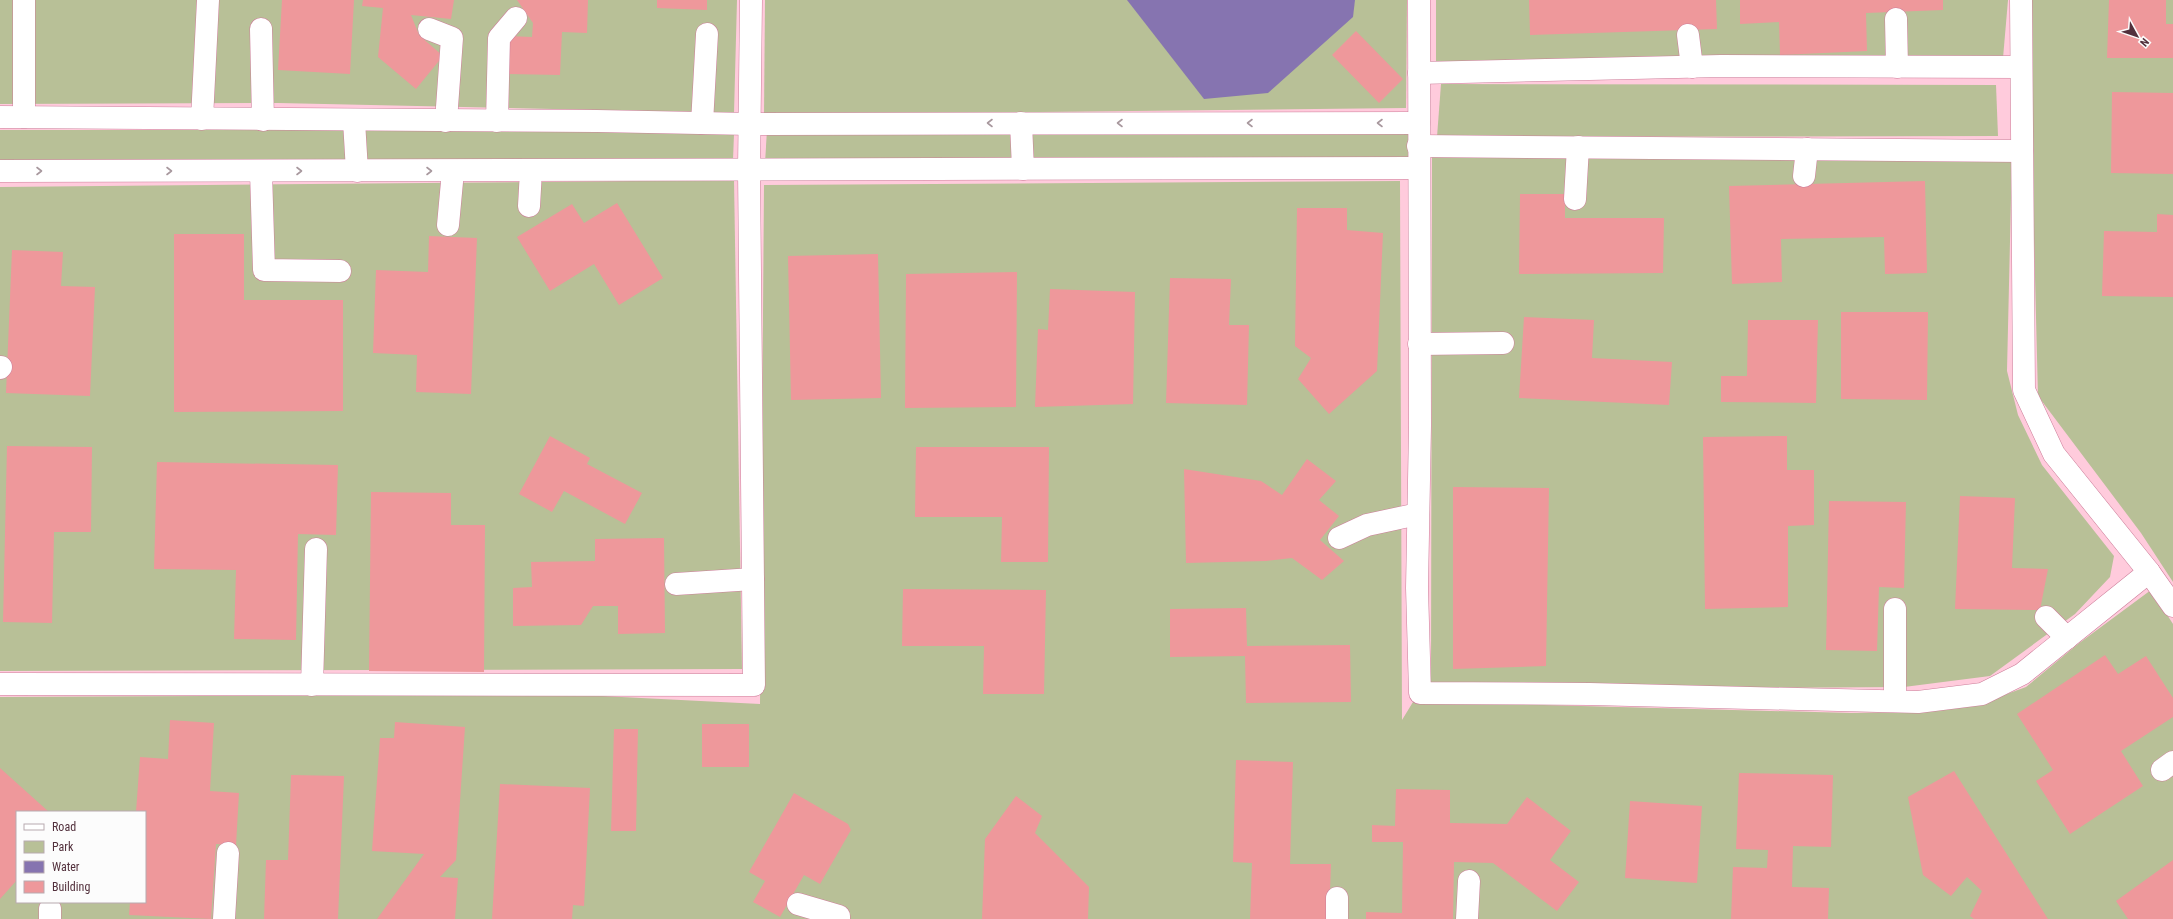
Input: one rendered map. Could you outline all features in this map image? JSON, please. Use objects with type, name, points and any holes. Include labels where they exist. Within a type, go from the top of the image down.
[{"type":"street","points":[[24,0],[24,117]]},
{"type":"street","points":[[202,119],[208,0]]},
{"type":"street","points":[[0,684],[754,685],[749,170],[751,0]]},
{"type":"street","points":[[1419,0],[1417,588],[1420,693],[1590,694],[1918,702],[1982,694],[2022,674],[2149,572]]},
{"type":"street","points":[[2021,0],[2024,390],[2054,454],[2149,572],[2173,606]]},
{"type":"street","points":[[497,121],[499,38],[516,18]]},
{"type":"street","points":[[1896,19],[1897,67]]},
{"type":"street","points":[[261,29],[263,120]]},
{"type":"street","points":[[429,29],[452,38],[446,121]]},
{"type":"street","points":[[702,123],[707,34]]},
{"type":"street","points":[[1688,35],[1692,67]]},
{"type":"street","points":[[1419,73],[1692,67],[2021,67]]},
{"type":"street","points":[[0,117],[750,124],[1419,123]]},
{"type":"street","points":[[354,121],[357,172]]},
{"type":"street","points":[[1021,123],[1023,169]]},
{"type":"street","points":[[1418,146],[2022,151]]},
{"type":"street","points":[[1576,199],[1578,148]]},
{"type":"street","points":[[1804,176],[1807,149]]},
{"type":"street","points":[[0,171],[357,172],[1418,168]]},
{"type":"street","points":[[448,225],[453,171]]},
{"type":"street","points":[[529,206],[531,171]]},
{"type":"street","points":[[261,172],[264,270],[340,271]]},
{"type":"street","points":[[1419,344],[1502,343]]},
{"type":"street","points":[[1339,538],[1367,525],[1418,514]]},
{"type":"street","points":[[312,685],[316,549]]},
{"type":"street","points":[[676,584],[753,579]]},
{"type":"street","points":[[1895,609],[1895,701]]},
{"type":"street","points":[[2046,617],[2067,638]]},
{"type":"street","points":[[224,919],[228,853]]},
{"type":"street","points":[[1467,919],[1469,880]]},
{"type":"street","points":[[798,904],[839,916],[839,919]]},
{"type":"green space","points":[[0,0],[737,0],[734,113],[278,103],[0,104]]},
{"type":"green space","points":[[765,0],[1407,0],[1406,108],[764,115]]},
{"type":"green space","points":[[1436,0],[2008,0],[2003,58],[1436,62]]},
{"type":"green space","points":[[2028,0],[2173,0],[2173,582],[2141,533],[2038,396]]},
{"type":"green space","points":[[1441,84],[1996,85],[1998,136],[1437,137]]},
{"type":"green space","points":[[1412,128],[1411,161],[765,163],[767,130]]},
{"type":"green space","points":[[0,130],[610,130],[734,134],[733,160],[223,164],[0,160]]},
{"type":"green space","points":[[1432,153],[2012,155],[2007,371],[2018,415],[2042,465],[2114,556],[2110,577],[2075,614],[1990,676],[1904,687],[1704,688],[1431,683]]},
{"type":"green space","points":[[734,180],[742,669],[0,671],[0,187]]},
{"type":"green space","points":[[1400,181],[1402,720],[1413,702],[1851,713],[1911,712],[1985,702],[2026,687],[2078,644],[2151,590],[2173,624],[2173,919],[0,919],[0,697],[562,694],[760,704],[764,185]]},
{"type":"water","points":[[1127,0],[1355,0],[1353,17],[1268,93],[1204,99]]},
{"type":"building","points":[[282,0],[354,0],[350,74],[278,70]]},
{"type":"building","points":[[363,0],[454,0],[451,19],[411,15],[419,35],[443,56],[416,89],[378,57],[383,8],[362,6]]},
{"type":"building","points":[[517,0],[588,0],[587,33],[562,32],[560,75],[507,74],[508,36],[532,37],[533,23]]},
{"type":"building","points":[[657,0],[707,0],[707,10],[657,8]]},
{"type":"building","points":[[1529,0],[1716,0],[1717,29],[1530,35]]},
{"type":"building","points":[[1740,0],[1943,0],[1943,10],[1866,13],[1867,51],[1780,55],[1779,22],[1740,24]]},
{"type":"building","points":[[2109,0],[2166,0],[2166,24],[2173,24],[2173,58],[2107,58]]},
{"type":"building","points":[[1356,31],[1403,79],[1379,103],[1332,55]]},
{"type":"building","points":[[2112,92],[2173,93],[2173,174],[2111,173]]},
{"type":"building","points":[[1925,181],[1927,273],[1885,274],[1884,237],[1781,239],[1782,282],[1732,284],[1729,186]]},
{"type":"building","points":[[1520,194],[1565,194],[1565,218],[1664,218],[1663,273],[1519,274]]},
{"type":"building","points":[[617,203],[663,278],[619,305],[594,264],[550,291],[517,237],[572,204],[584,223]]},
{"type":"building","points":[[1297,208],[1347,208],[1347,230],[1383,233],[1377,371],[1329,414],[1298,379],[1311,358],[1295,346]]},
{"type":"building","points":[[2157,214],[2173,215],[2173,297],[2102,296],[2104,231],[2157,232]]},
{"type":"building","points":[[174,234],[244,234],[244,300],[343,300],[343,411],[174,412]]},
{"type":"building","points":[[429,236],[477,238],[471,394],[416,392],[417,355],[373,353],[376,270],[428,272]]},
{"type":"building","points":[[12,250],[63,252],[61,286],[95,287],[90,396],[6,393]]},
{"type":"building","points":[[878,254],[881,398],[791,400],[788,256]]},
{"type":"building","points":[[1017,272],[1016,407],[905,408],[906,274]]},
{"type":"building","points":[[1170,278],[1231,279],[1229,325],[1249,325],[1247,405],[1166,403]]},
{"type":"building","points":[[1050,289],[1135,292],[1133,404],[1035,407],[1038,329],[1048,330]]},
{"type":"building","points":[[1841,312],[1928,312],[1927,400],[1841,399]]},
{"type":"building","points":[[1524,317],[1594,320],[1592,358],[1672,362],[1669,405],[1519,398]]},
{"type":"building","points":[[1748,320],[1818,320],[1816,403],[1721,402],[1721,376],[1747,376]]},
{"type":"building","points":[[550,436],[590,458],[587,464],[642,493],[625,524],[564,491],[552,512],[519,494]]},
{"type":"building","points":[[1787,436],[1787,470],[1814,470],[1814,525],[1788,526],[1788,607],[1705,609],[1703,437]]},
{"type":"building","points":[[7,446],[92,447],[91,532],[54,532],[52,623],[3,622]]},
{"type":"building","points":[[916,447],[1049,447],[1048,562],[1001,562],[1002,517],[915,517]]},
{"type":"building","points":[[1307,459],[1336,481],[1319,500],[1339,516],[1320,540],[1344,561],[1322,580],[1292,558],[1266,561],[1186,563],[1184,469],[1261,481],[1282,495]]},
{"type":"building","points":[[157,462],[338,465],[336,535],[298,534],[296,640],[234,639],[236,570],[154,569]]},
{"type":"building","points":[[1453,487],[1549,488],[1546,666],[1453,669]]},
{"type":"building","points":[[371,492],[451,493],[451,525],[485,525],[484,672],[369,671]]},
{"type":"building","points":[[1960,496],[2015,498],[2012,568],[2048,569],[2040,610],[1955,609]]},
{"type":"building","points":[[1829,501],[1906,502],[1904,588],[1879,587],[1877,651],[1826,650]]},
{"type":"building","points":[[664,538],[665,633],[618,634],[618,606],[593,606],[581,625],[513,626],[513,588],[532,587],[531,562],[595,561],[595,539]]},
{"type":"building","points":[[903,589],[1046,590],[1044,694],[983,694],[984,646],[902,646]]},
{"type":"building","points":[[1246,608],[1247,646],[1350,645],[1351,702],[1246,703],[1245,656],[1170,657],[1170,609]]},
{"type":"building","points":[[2105,655],[2118,674],[2146,656],[2173,698],[2173,717],[2121,751],[2143,786],[2070,834],[2036,781],[2053,770],[2017,714]]},
{"type":"building","points":[[170,720],[214,723],[210,791],[239,793],[236,845],[216,844],[211,919],[129,915],[130,903],[146,903],[146,811],[136,811],[140,757],[168,759]]},
{"type":"building","points":[[395,722],[465,727],[456,860],[440,877],[458,878],[455,919],[377,919],[424,854],[372,851],[380,738],[394,738]]},
{"type":"building","points":[[702,724],[749,724],[749,767],[702,767]]},
{"type":"building","points":[[614,729],[638,729],[636,831],[611,831]]},
{"type":"building","points":[[1236,760],[1293,762],[1290,864],[1331,864],[1329,919],[1250,919],[1252,863],[1233,862]]},
{"type":"building","points":[[0,768],[48,811],[16,811],[16,881],[0,899]]},
{"type":"building","points":[[1954,771],[2048,919],[1974,919],[1970,916],[1982,891],[1967,877],[1951,896],[1923,875],[1908,797]]},
{"type":"building","points":[[1739,773],[1833,775],[1831,847],[1793,846],[1792,887],[1829,888],[1828,919],[1731,919],[1733,867],[1767,868],[1768,850],[1736,849]]},
{"type":"building","points":[[291,775],[344,776],[338,919],[264,919],[266,860],[288,860]]},
{"type":"building","points":[[500,784],[590,788],[584,906],[573,905],[572,919],[492,919]]},
{"type":"building","points":[[1396,789],[1450,790],[1450,823],[1507,824],[1527,797],[1571,831],[1550,860],[1579,882],[1557,911],[1493,863],[1454,862],[1453,919],[1366,919],[1366,912],[1402,913],[1403,842],[1372,842],[1372,825],[1395,826]]},
{"type":"building","points":[[794,793],[848,824],[851,830],[820,884],[804,875],[780,917],[753,902],[765,881],[749,872]]},
{"type":"building","points":[[1016,796],[1042,816],[1035,833],[1089,887],[1088,919],[982,919],[985,839]]},
{"type":"building","points":[[1630,801],[1702,806],[1697,883],[1625,878]]},
{"type":"building","points":[[2173,860],[2173,919],[2128,919],[2116,901]]}]
